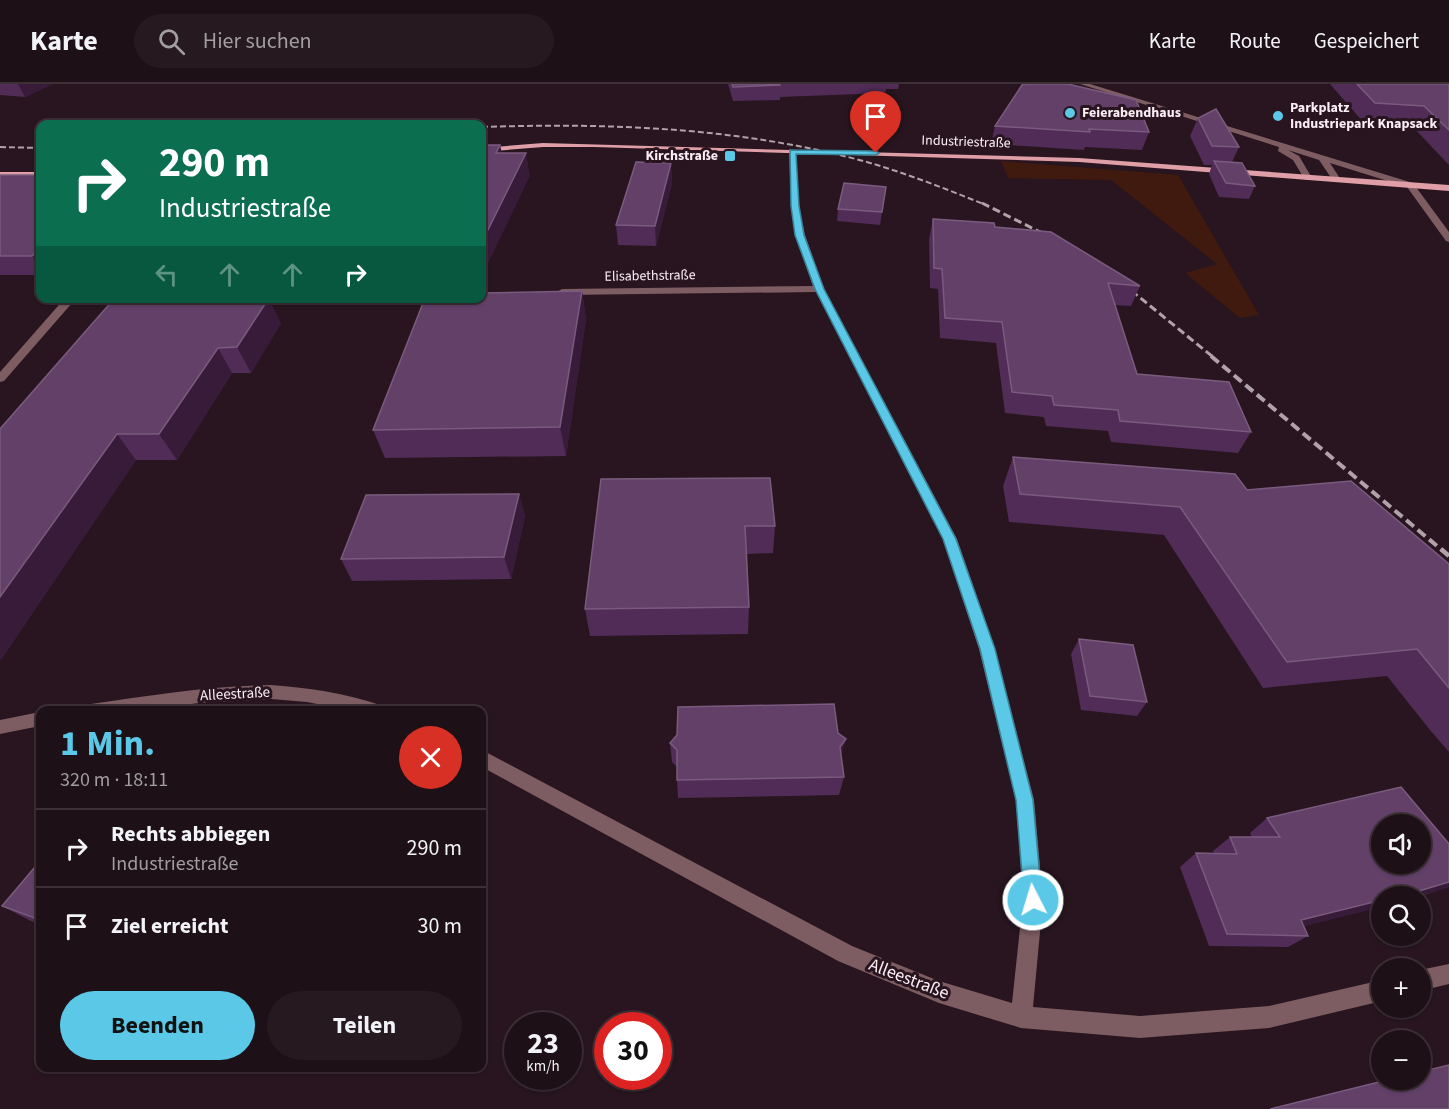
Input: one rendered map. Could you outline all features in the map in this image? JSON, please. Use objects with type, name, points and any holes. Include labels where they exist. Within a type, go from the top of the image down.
[{"type":"main road","name":"Industriestraße","points":[[486,150],[570,144],[1079,160],[1449,188]]},
{"type":"main road","points":[[0,175],[36,175]]},
{"type":"street","points":[[1083,84],[1410,185],[1449,239]]},
{"type":"street","points":[[1254,137],[1296,158],[1308,178]]},
{"type":"street","points":[[792,151],[795,206],[800,235],[819,289],[950,539],[987,649],[1026,811],[1033,900],[1021,1017]]},
{"type":"street","points":[[1321,156],[1338,180]]},
{"type":"street","name":"Elisabethstraße","points":[[549,292],[819,289]]},
{"type":"street","points":[[0,379],[66,303]]},
{"type":"street","name":"Alleestraße","points":[[125,706],[199,695],[292,692],[364,706]]},
{"type":"street","points":[[0,727],[36,719]]},
{"type":"street","name":"Alleestraße","points":[[486,760],[845,954],[939,992],[1021,1017],[1140,1027],[1269,1017],[1371,993]]},
{"type":"street","points":[[1431,979],[1449,975]]},
{"type":"shaded area","points":[[1001,161],[1178,175],[1259,315],[1240,318],[1185,273],[1217,264],[1111,180],[1008,178]]},
{"type":"building","points":[[732,84],[780,84],[780,85],[733,87]]},
{"type":"building","points":[[1068,84],[1136,100],[1149,132],[1089,129],[1090,132],[995,126],[1022,85]]},
{"type":"building","points":[[1357,84],[1449,84],[1449,130],[1424,106],[1375,103]]},
{"type":"building","points":[[1216,109],[1239,147],[1212,146],[1198,118]]},
{"type":"building","points":[[486,145],[500,145],[496,153],[526,153],[486,234]]},
{"type":"building","points":[[1214,161],[1242,163],[1255,186],[1226,183]]},
{"type":"building","points":[[636,162],[671,163],[655,226],[616,225]]},
{"type":"building","points":[[0,175],[36,175],[36,252],[32,256],[0,256]]},
{"type":"building","points":[[844,183],[886,187],[882,212],[838,209]]},
{"type":"building","points":[[933,219],[994,223],[995,227],[1051,232],[1140,286],[1108,283],[1137,374],[1229,382],[1251,432],[1120,421],[1118,410],[1054,405],[1052,396],[1012,392],[1002,322],[945,318],[942,269],[934,268]]},
{"type":"building","points":[[582,291],[560,427],[373,430],[423,303],[486,303],[486,293]]},
{"type":"building","points":[[110,303],[266,303],[237,347],[218,348],[159,434],[117,434],[0,597],[0,429]]},
{"type":"building","points":[[1013,457],[1235,474],[1247,490],[1351,481],[1449,564],[1449,688],[1417,649],[1287,662],[1180,507],[1020,494]]},
{"type":"building","points":[[770,478],[775,526],[745,526],[749,607],[585,609],[601,479]]},
{"type":"building","points":[[519,494],[504,557],[341,559],[366,495]]},
{"type":"building","points":[[1079,639],[1133,645],[1147,702],[1090,696]]},
{"type":"building","points":[[834,704],[838,733],[846,739],[840,747],[844,777],[677,780],[677,750],[670,743],[677,735],[678,707]]},
{"type":"building","points":[[1401,787],[1424,814],[1371,814],[1371,874],[1431,874],[1431,823],[1449,844],[1449,882],[1431,887],[1371,886],[1371,903],[1301,920],[1308,936],[1227,934],[1196,853],[1237,854],[1230,837],[1280,837],[1267,818]]},
{"type":"building","points":[[36,866],[36,919],[2,906]]},
{"type":"building","points":[[1449,1065],[1449,1109],[1270,1109],[1371,1084],[1371,1090],[1431,1090],[1431,1069]]},
{"type":"railway","points":[[486,127],[574,126],[666,129],[757,139],[866,162],[986,205]]},
{"type":"railway","points":[[0,147],[36,148]]},
{"type":"railway","points":[[982,203],[986,205]]},
{"type":"railway","points":[[986,205],[1054,239]]},
{"type":"railway","points":[[1122,283],[1213,357]]},
{"type":"railway","points":[[1211,356],[1443,551]]},
{"type":"railway","points":[[1441,549],[1449,556]]},
{"type":"place","name":"Feierabendhaus","points":[[1070,113]]},
{"type":"place","name":"Parkplatz Industriepark Knapsack","points":[[1278,116]]},
{"type":"place","name":"Kirchstraße","points":[[730,156]]},
{"type":"route","points":[[876,153],[792,151],[795,206],[800,235],[819,289],[950,539],[987,649],[1025,800],[1033,900]]}]
